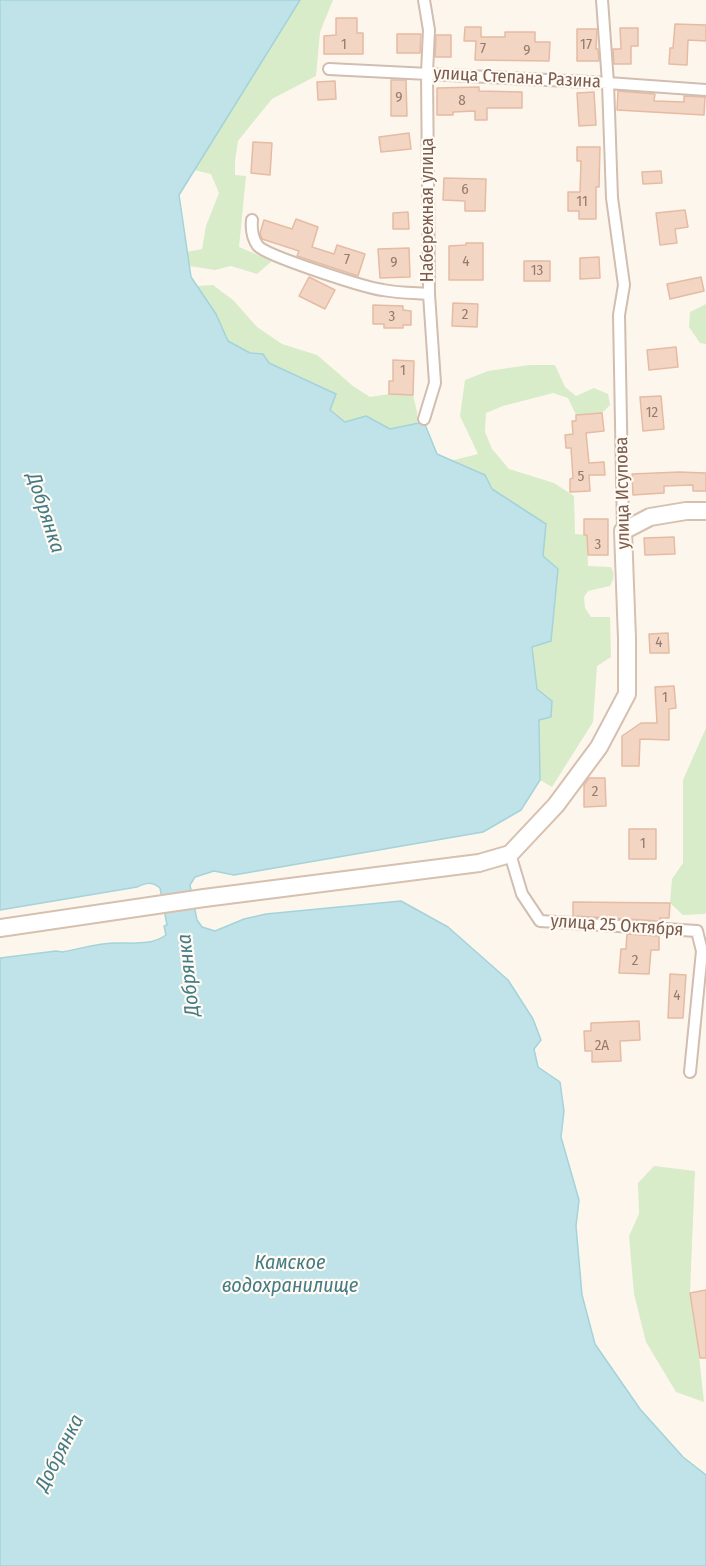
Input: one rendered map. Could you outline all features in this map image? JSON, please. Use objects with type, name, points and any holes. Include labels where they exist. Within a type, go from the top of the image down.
[{"type":"street","name":"Набережная улица","points":[[424,0],[429,30],[429,294],[435,383],[424,419]]},
{"type":"street","name":"улица Исупова","points":[[510,854],[582,772],[599,747],[627,694],[619,315],[624,285],[612,198],[608,83],[602,0]]},
{"type":"street","name":"улица Степана Разина","points":[[329,69],[706,90]]},
{"type":"street","points":[[252,220],[250,232],[259,248],[359,285],[384,291],[429,294]]},
{"type":"street","points":[[623,531],[650,517],[686,511],[706,511]]},
{"type":"street","points":[[0,928],[204,898],[479,863],[510,854]]},
{"type":"street","name":"улица 25 Октября","points":[[510,854],[522,894],[540,921],[697,931],[702,951],[690,1072]]},
{"type":"green space","points":[[300,0],[333,0],[320,32],[316,76],[272,99],[238,141],[235,161],[235,175],[246,176],[239,247],[272,261],[257,274],[231,266],[215,270],[189,266],[187,252],[202,249],[206,226],[219,193],[211,174],[194,170]]},
{"type":"green space","points":[[213,285],[233,300],[257,327],[282,344],[317,355],[353,386],[370,397],[389,394],[413,395],[417,424],[390,429],[366,416],[345,422],[330,410],[335,393],[269,363],[263,354],[250,353],[228,341],[216,314],[197,286]]},
{"type":"green space","points":[[706,304],[706,344],[700,343],[689,327],[690,312]]},
{"type":"green space","points":[[529,365],[555,365],[565,387],[576,396],[594,388],[608,394],[610,405],[602,413],[576,415],[568,398],[553,393],[503,406],[486,413],[485,432],[492,449],[509,469],[554,483],[574,496],[575,534],[587,535],[588,566],[611,567],[613,572],[610,586],[588,591],[584,597],[585,608],[591,617],[610,617],[611,657],[597,666],[593,722],[552,787],[540,780],[539,720],[551,717],[537,690],[532,647],[551,641],[558,569],[543,556],[546,524],[492,489],[485,475],[450,461],[478,454],[460,416],[465,380],[488,371]]},
{"type":"green space","points":[[706,728],[706,912],[705,914],[683,915],[670,903],[672,879],[683,863],[683,780]]},
{"type":"green space","points":[[654,1166],[695,1171],[690,1293],[704,1402],[676,1392],[646,1342],[634,1294],[629,1236],[639,1214],[638,1183]]},
{"type":"water","points":[[0,0],[300,0],[179,195],[191,277],[216,314],[228,341],[250,353],[263,354],[269,363],[336,394],[330,410],[345,422],[366,416],[390,429],[424,422],[437,454],[485,475],[492,489],[546,524],[543,556],[558,569],[551,641],[532,647],[537,689],[552,701],[551,717],[539,720],[540,780],[521,810],[483,832],[234,875],[214,871],[195,877],[190,885],[197,920],[202,927],[215,931],[244,919],[266,914],[401,901],[448,927],[508,980],[533,1019],[541,1040],[534,1049],[538,1067],[560,1082],[564,1111],[561,1137],[579,1200],[576,1226],[582,1295],[595,1344],[640,1409],[683,1457],[706,1475],[706,1566],[0,1566],[0,958],[62,952],[112,943],[149,942],[166,935],[164,926],[167,925],[160,888],[151,884],[0,910]]},
{"type":"building","points":[[336,18],[357,18],[357,33],[363,33],[363,54],[324,54],[324,36],[336,35]]},
{"type":"building","points":[[675,24],[706,25],[706,41],[688,40],[687,65],[669,64]]},
{"type":"building","points":[[465,27],[481,27],[481,37],[505,37],[505,32],[535,32],[535,42],[550,42],[549,61],[475,60],[476,41],[464,41]]},
{"type":"building","points":[[620,28],[638,28],[638,46],[631,46],[631,64],[614,64],[613,49],[621,49]]},
{"type":"building","points":[[577,29],[597,29],[596,49],[598,49],[599,61],[577,61]]},
{"type":"building","points":[[397,34],[421,34],[420,53],[397,53]]},
{"type":"building","points":[[436,35],[451,35],[451,57],[435,57]]},
{"type":"building","points":[[391,80],[406,80],[407,116],[391,116]]},
{"type":"building","points":[[335,81],[336,99],[318,100],[317,82]]},
{"type":"building","points":[[479,87],[479,91],[522,92],[522,108],[487,108],[487,120],[475,120],[475,111],[437,115],[437,88]]},
{"type":"building","points":[[618,91],[655,94],[654,101],[684,102],[684,96],[705,97],[704,115],[617,110]]},
{"type":"building","points":[[594,92],[596,125],[579,126],[577,93]]},
{"type":"building","points":[[409,133],[411,149],[381,152],[379,137]]},
{"type":"building","points":[[253,142],[272,143],[270,175],[251,173]]},
{"type":"building","points":[[577,147],[600,147],[596,219],[579,219],[579,211],[568,211],[568,192],[580,192],[581,161],[577,161]]},
{"type":"building","points":[[661,171],[662,183],[643,184],[642,172]]},
{"type":"building","points":[[444,178],[486,179],[485,211],[465,211],[465,201],[443,200]]},
{"type":"building","points":[[685,210],[688,227],[675,229],[677,243],[660,245],[656,213]]},
{"type":"building","points":[[408,212],[409,229],[393,229],[393,213]]},
{"type":"building","points":[[296,219],[318,227],[312,247],[334,254],[337,245],[365,254],[358,276],[297,256],[299,251],[262,239],[260,233],[264,220],[292,229]]},
{"type":"building","points":[[466,243],[483,243],[483,280],[449,280],[449,246],[466,245]]},
{"type":"building","points":[[409,248],[410,277],[380,278],[378,249]]},
{"type":"building","points":[[599,257],[600,278],[580,279],[580,258]]},
{"type":"building","points":[[524,261],[550,261],[550,281],[524,281]]},
{"type":"building","points":[[309,277],[335,290],[325,309],[299,296]]},
{"type":"building","points":[[701,277],[704,291],[670,299],[667,284]]},
{"type":"building","points":[[453,303],[478,304],[477,327],[452,326]]},
{"type":"building","points":[[373,305],[403,306],[403,310],[411,311],[411,325],[403,325],[403,328],[384,328],[384,324],[373,324]]},
{"type":"building","points":[[676,347],[678,367],[649,370],[647,350]]},
{"type":"building","points":[[393,360],[414,361],[413,395],[389,394],[389,381],[393,381]]},
{"type":"building","points":[[661,396],[664,429],[643,431],[640,397]]},
{"type":"building","points":[[602,413],[604,431],[586,433],[589,463],[604,462],[605,475],[589,475],[590,491],[570,492],[570,479],[573,478],[571,448],[566,448],[565,435],[573,434],[572,421],[576,421],[576,415]]},
{"type":"building","points":[[706,473],[706,491],[693,491],[693,485],[664,486],[664,493],[633,495],[632,474]]},
{"type":"building","points":[[584,519],[608,519],[608,555],[588,555]]},
{"type":"building","points":[[674,537],[675,554],[645,555],[644,538]]},
{"type":"building","points":[[668,633],[669,653],[650,653],[649,634]]},
{"type":"building","points":[[674,686],[676,708],[669,709],[669,740],[640,739],[639,766],[622,766],[622,736],[641,723],[657,723],[655,687]]},
{"type":"building","points":[[589,778],[605,778],[606,806],[584,807],[584,785]]},
{"type":"building","points":[[629,829],[656,829],[656,859],[629,859]]},
{"type":"building","points":[[573,902],[670,903],[669,918],[660,918],[660,921],[573,916]]},
{"type":"building","points":[[627,934],[659,936],[659,950],[651,950],[649,974],[619,973],[621,949],[626,949]]},
{"type":"building","points":[[670,974],[686,975],[683,1018],[668,1018]]},
{"type":"building","points":[[639,1021],[640,1040],[620,1041],[621,1061],[592,1062],[592,1051],[585,1051],[584,1031],[591,1031],[591,1023]]},
{"type":"building","points":[[706,1290],[706,1358],[700,1358],[690,1293]]},
{"type":"water label","name":"Добрянка","points":[[45,513]]},
{"type":"water label","name":"Добрянка","points":[[189,975]]},
{"type":"water label","name":"Камское водохранилище","points":[[290,1274]]},
{"type":"water label","name":"Добрянка","points":[[60,1453]]}]
